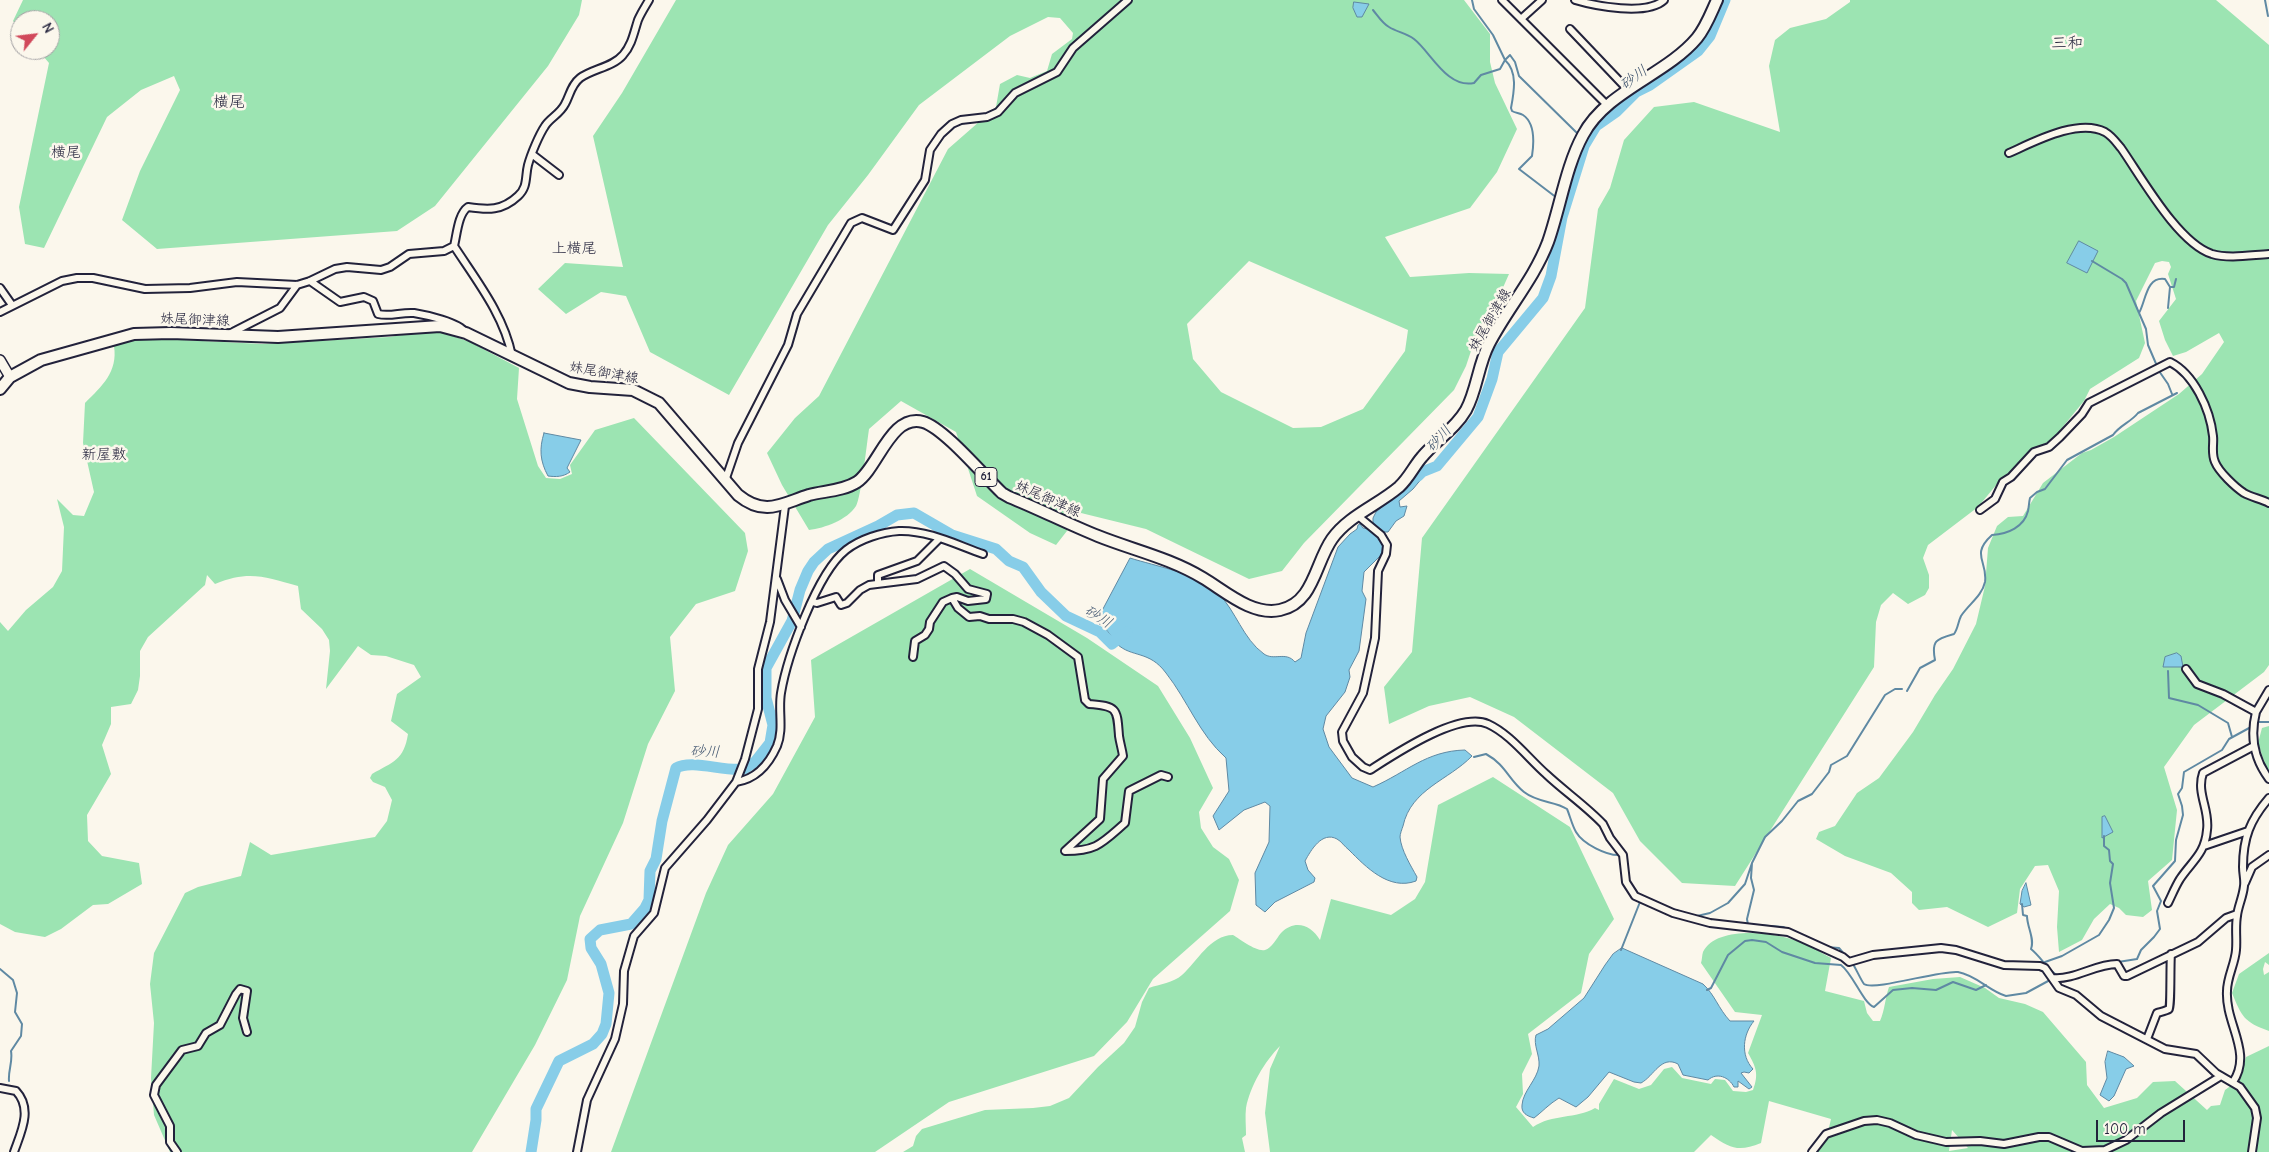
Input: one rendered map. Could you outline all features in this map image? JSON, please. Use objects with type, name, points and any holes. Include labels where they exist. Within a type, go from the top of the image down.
[{"type":"main road","name":"妹尾御津線","points":[[0,389],[10,377],[41,360],[77,348],[134,334],[308,336],[440,326],[466,333],[569,383],[590,387],[633,390],[646,395],[664,408],[738,495],[754,505],[765,507],[785,506],[809,496],[856,483],[873,465],[898,428],[905,423],[922,422],[942,435],[1002,493],[1009,497],[1099,536],[1188,568],[1245,604],[1266,611],[1284,609],[1300,600],[1308,589],[1332,540],[1358,516],[1405,481],[1421,458],[1455,425],[1470,400],[1482,357],[1527,284],[1546,246],[1582,136],[1608,106],[1684,51],[1698,37],[1710,18],[1717,0]]},
{"type":"street","points":[[0,312],[62,281],[77,278],[93,278],[145,289],[190,288],[237,282],[297,285],[335,269],[347,267],[381,270],[390,267],[409,254],[444,251],[454,246],[464,210],[468,207],[484,210],[499,209],[519,195],[526,185],[528,166],[542,131],[566,103],[572,86],[579,78],[620,58],[625,53],[630,45],[639,18],[649,0]]},
{"type":"street","points":[[725,481],[738,443],[788,345],[797,314],[852,223],[862,218],[893,230],[926,180],[930,150],[941,134],[952,124],[960,120],[987,117],[998,112],[1014,92],[1058,72],[1072,48],[1128,0]]},
{"type":"street","points":[[1502,0],[1608,106]]},
{"type":"street","points":[[1521,19],[1542,0]]},
{"type":"street","points":[[1575,0],[1598,6],[1628,8],[1658,4],[1664,0]]},
{"type":"street","points":[[1570,29],[1629,91]]},
{"type":"street","points":[[2009,153],[2065,131],[2088,128],[2104,132],[2112,137],[2170,219],[2192,244],[2201,250],[2223,256],[2269,254]]},
{"type":"street","points":[[533,155],[559,174]]},
{"type":"street","points":[[454,246],[490,300],[510,344],[512,356]]},
{"type":"street","points":[[310,281],[340,302],[364,297],[373,301],[378,314],[386,316],[413,313],[450,322],[462,327],[466,333]]},
{"type":"street","points":[[227,336],[280,308],[297,285]]},
{"type":"street","points":[[0,288],[12,305]]},
{"type":"street","points":[[0,360],[10,377]]},
{"type":"street","points":[[1980,510],[1995,499],[2003,482],[2011,477],[2034,452],[2049,447],[2082,414],[2089,404],[2170,362],[2182,368],[2201,395],[2211,426],[2215,462],[2244,493],[2269,503]]},
{"type":"street","points":[[576,1152],[587,1100],[615,1039],[623,1004],[624,971],[634,936],[654,913],[665,868],[670,859],[707,820],[736,782],[743,764],[755,724],[758,669],[770,622],[785,506]]},
{"type":"street","points":[[1358,516],[1381,535],[1387,545],[1377,582],[1378,618],[1363,693],[1342,732],[1343,741],[1352,757],[1363,767],[1370,770],[1430,734],[1471,722],[1488,723],[1509,739],[1595,816],[1623,856],[1626,882],[1635,896],[1692,919],[1730,927],[1775,929],[1788,932],[1843,957],[1849,962],[1874,955],[1941,948],[1956,950],[2004,965],[2040,966],[2045,968],[2059,988],[2076,995],[2101,1016],[2165,1049],[2196,1054],[2221,1076],[2240,1087],[2255,1108],[2257,1118],[2252,1152]]},
{"type":"street","points":[[736,782],[747,780],[759,772],[769,761],[777,746],[780,734],[780,696],[799,624],[832,565],[846,550],[882,533],[900,531],[918,532],[983,554]]},
{"type":"street","points":[[878,583],[878,575],[917,561],[939,539]]},
{"type":"street","points":[[813,602],[817,603],[836,597],[841,605],[847,603],[869,584],[917,579],[944,566],[955,574],[972,592],[984,592],[988,597],[986,599],[968,601],[957,597],[943,602],[930,622],[929,629],[925,635],[915,641],[913,657]]},
{"type":"street","points":[[776,578],[799,624]]},
{"type":"street","points":[[952,598],[958,608],[969,617],[980,616],[989,619],[1013,619],[1024,622],[1075,654],[1080,664],[1085,700],[1089,704],[1106,705],[1116,713],[1120,724],[1123,756],[1103,779],[1100,819],[1065,851],[1087,850],[1099,845],[1125,823],[1130,791],[1161,775],[1168,777]]},
{"type":"street","points":[[2186,669],[2197,684],[2224,694],[2256,712]]},
{"type":"street","points":[[2269,690],[2256,712],[2252,727],[2255,737],[2256,755],[2269,779]]},
{"type":"street","points":[[2168,904],[2179,881],[2190,865],[2200,856],[2204,846],[2208,822],[2200,788],[2203,773],[2254,746]]},
{"type":"street","points":[[2244,884],[2243,860],[2248,831],[2252,818],[2269,798]]},
{"type":"street","points":[[2204,846],[2248,831]]},
{"type":"street","points":[[2233,1082],[2237,1076],[2242,1057],[2234,1032],[2227,991],[2236,953],[2237,914],[2244,884],[2252,867],[2269,856]]},
{"type":"street","points":[[2053,978],[2069,977],[2108,964],[2117,964],[2124,976],[2126,976],[2198,942],[2226,918],[2237,914]]},
{"type":"street","points":[[2147,1040],[2158,1013],[2169,1009],[2171,1006],[2169,986],[2171,954]]},
{"type":"street","points":[[177,1152],[170,1142],[170,1126],[154,1095],[156,1085],[182,1050],[198,1046],[206,1033],[220,1025],[240,989],[247,991],[243,1018],[246,1032]]},
{"type":"street","points":[[1812,1152],[1826,1134],[1864,1121],[1877,1120],[1890,1123],[1916,1135],[1946,1142],[1980,1141],[2004,1144],[2049,1137],[2082,1151],[2105,1150],[2126,1140],[2161,1113],[2221,1076]]},
{"type":"street","points":[[0,1088],[16,1091],[23,1101],[26,1112],[14,1152]]},
{"type":"green space","points":[[23,0],[582,0],[579,15],[548,66],[435,206],[397,231],[157,249],[122,220],[140,171],[180,90],[174,76],[141,90],[107,117],[44,248],[25,244],[19,207],[49,63],[46,60],[60,60],[60,10],[18,10]]},
{"type":"green space","points":[[676,0],[1464,0],[1490,34],[1490,62],[1495,83],[1517,129],[1497,172],[1470,208],[1385,237],[1410,277],[1469,273],[1509,274],[1490,317],[1473,345],[1466,366],[1454,390],[1304,543],[1282,571],[1249,579],[1146,529],[1081,513],[1056,545],[1030,533],[977,496],[956,432],[901,401],[869,429],[862,482],[856,506],[841,519],[809,530],[782,485],[767,453],[795,418],[819,396],[948,149],[996,107],[1000,84],[1017,75],[1030,78],[1047,71],[1052,54],[1072,39],[1073,33],[1060,18],[1048,17],[1010,36],[919,105],[868,175],[828,225],[729,395],[650,352],[626,296],[601,292],[566,314],[538,289],[565,263],[623,267],[593,136],[622,93]],"holes":[[[1249,261],[1408,330],[1405,351],[1363,409],[1321,427],[1293,428],[1221,392],[1193,359],[1187,324]]]},
{"type":"green space","points":[[1850,0],[2216,0],[2269,45],[2269,665],[2264,672],[2194,725],[2164,767],[2177,810],[2172,860],[2148,881],[2152,910],[2143,917],[2126,915],[2119,908],[2110,904],[2094,919],[2082,940],[2059,952],[2057,927],[2059,891],[2048,865],[2035,866],[2020,889],[2017,913],[1988,927],[1947,907],[1919,910],[1912,903],[1912,892],[1891,873],[1845,856],[1816,839],[1819,832],[1835,826],[1857,793],[1879,778],[1913,732],[1953,669],[1976,624],[1985,586],[1988,548],[1997,526],[2008,517],[2023,516],[2043,483],[2082,453],[2114,437],[2179,394],[2202,374],[2224,342],[2219,333],[2186,352],[2173,356],[2159,321],[2176,299],[2168,274],[2171,267],[2169,262],[2155,263],[2136,301],[2145,343],[2139,358],[2090,389],[2084,401],[2052,440],[2032,450],[1997,484],[1978,507],[1928,545],[1923,558],[1929,575],[1929,588],[1925,595],[1908,604],[1893,593],[1881,605],[1876,622],[1874,667],[1735,886],[1682,883],[1640,841],[1613,793],[1514,717],[1470,697],[1429,706],[1389,724],[1384,687],[1412,652],[1422,538],[1585,308],[1598,209],[1610,188],[1624,140],[1654,107],[1694,102],[1780,132],[1769,66],[1775,40],[1790,28],[1826,19],[1850,2]]},
{"type":"green space","points":[[435,330],[470,342],[519,368],[517,399],[538,466],[546,478],[560,479],[572,474],[570,465],[595,430],[634,418],[745,533],[748,551],[735,591],[696,604],[670,637],[675,691],[648,744],[623,823],[580,916],[567,980],[535,1045],[472,1152],[170,1152],[154,1115],[151,1078],[154,1023],[150,984],[154,953],[185,893],[198,887],[241,876],[250,842],[271,855],[375,837],[387,821],[392,800],[385,787],[373,782],[370,778],[372,774],[396,759],[404,750],[408,734],[391,721],[397,694],[421,677],[414,665],[386,656],[371,655],[358,646],[326,689],[330,651],[329,640],[322,629],[301,609],[298,586],[257,576],[238,577],[215,584],[207,575],[205,585],[148,637],[140,651],[138,690],[131,704],[111,707],[111,724],[102,745],[111,774],[87,815],[88,841],[102,856],[139,863],[142,884],[108,904],[93,905],[61,929],[45,937],[15,932],[0,924],[0,622],[8,631],[26,610],[53,587],[62,571],[64,527],[57,499],[73,515],[84,516],[94,492],[83,443],[85,403],[103,384],[111,371],[115,355],[114,346],[143,338],[262,344],[389,337]]},
{"type":"green space","points":[[970,569],[1087,638],[1158,686],[1190,738],[1213,788],[1199,812],[1201,828],[1213,847],[1229,859],[1239,880],[1230,911],[1153,979],[1127,1022],[1094,1056],[949,1102],[875,1152],[611,1152],[706,893],[728,845],[773,794],[815,717],[811,660]]},
{"type":"green space","points":[[2269,726],[2269,776],[2258,743],[2262,728]]},
{"type":"green space","points":[[1493,777],[1570,827],[1614,919],[1589,954],[1581,993],[1528,1034],[1532,1054],[1522,1074],[1523,1094],[1516,1107],[1533,1127],[1548,1120],[1580,1114],[1595,1108],[1599,1110],[1599,1104],[1614,1079],[1639,1089],[1651,1085],[1664,1069],[1672,1067],[1682,1078],[1711,1084],[1715,1079],[1725,1080],[1733,1091],[1746,1092],[1753,1090],[1756,1071],[1748,1053],[1762,1015],[1735,1012],[1701,963],[1703,952],[1710,943],[1720,938],[1733,934],[1761,933],[1797,941],[1831,958],[1825,991],[1864,1001],[1867,1013],[1873,1021],[1880,1021],[1889,987],[1933,979],[1960,977],[1985,988],[1999,998],[2025,1004],[2043,1012],[2086,1062],[2087,1085],[2104,1108],[2137,1098],[2153,1082],[2175,1081],[2207,1110],[2211,1106],[2220,1105],[2225,1090],[2240,1079],[2246,1057],[2269,1046],[2269,1152],[1815,1152],[1827,1136],[1831,1119],[1769,1101],[1761,1143],[1747,1148],[1735,1148],[1711,1135],[1694,1152],[1270,1152],[1265,1113],[1270,1069],[1280,1046],[1259,1074],[1248,1100],[1246,1135],[1242,1138],[1245,1152],[903,1152],[913,1146],[916,1136],[922,1129],[985,1110],[1050,1106],[1069,1098],[1124,1043],[1135,1027],[1142,1002],[1149,988],[1178,978],[1217,939],[1233,935],[1253,947],[1265,950],[1286,929],[1297,925],[1312,931],[1320,940],[1331,899],[1391,915],[1415,899],[1425,882],[1438,805]],"holes":[[[1952,1130],[1968,1148],[1949,1151]]]},
{"type":"green space","points":[[2269,953],[2269,965],[2265,962],[2263,969],[2264,975],[2269,972],[2269,1031],[2254,1025],[2245,1018],[2238,1008],[2232,993],[2239,974]]},
{"type":"water","points":[[1354,2],[1369,4],[1362,17],[1357,17],[1353,8]]},
{"type":"water","points":[[2079,241],[2098,251],[2087,273],[2067,263]]},
{"type":"water","points":[[544,433],[581,440],[567,468],[570,472],[567,474],[548,476],[541,455]]},
{"type":"water","points":[[1432,466],[1413,489],[1399,501],[1400,507],[1407,506],[1404,516],[1396,521],[1388,532],[1379,529],[1383,553],[1364,572],[1362,591],[1366,599],[1359,651],[1349,670],[1350,677],[1345,692],[1326,716],[1323,729],[1329,747],[1352,778],[1373,787],[1417,763],[1439,754],[1465,750],[1472,756],[1422,794],[1407,813],[1400,837],[1404,852],[1417,877],[1416,881],[1397,883],[1387,880],[1371,870],[1338,840],[1332,837],[1327,838],[1318,843],[1305,861],[1308,870],[1315,878],[1314,882],[1275,902],[1265,912],[1256,905],[1255,873],[1269,842],[1270,806],[1265,802],[1244,810],[1219,830],[1213,816],[1229,791],[1226,758],[1208,739],[1174,684],[1160,666],[1147,657],[1129,651],[1117,644],[1106,629],[1096,622],[1130,558],[1189,576],[1210,586],[1224,600],[1250,641],[1257,648],[1268,656],[1284,656],[1295,662],[1301,658],[1306,633],[1338,547],[1357,529],[1358,525],[1360,524],[1363,528],[1368,529],[1373,523],[1376,512],[1400,492],[1420,468]]},
{"type":"water","points":[[2177,653],[2181,656],[2183,667],[2163,667],[2165,657]]},
{"type":"water","points":[[2105,816],[2113,832],[2102,838],[2102,817]]},
{"type":"water","points":[[2026,883],[2031,905],[2024,907],[2020,904],[2022,891]]},
{"type":"water","points":[[1622,948],[1703,984],[1730,1021],[1754,1021],[1745,1038],[1746,1057],[1753,1069],[1749,1073],[1741,1073],[1752,1087],[1749,1089],[1738,1081],[1738,1087],[1734,1087],[1726,1078],[1719,1076],[1708,1080],[1683,1075],[1678,1064],[1667,1062],[1658,1067],[1641,1083],[1609,1072],[1588,1097],[1576,1107],[1559,1098],[1534,1118],[1527,1115],[1522,1110],[1523,1100],[1536,1076],[1539,1066],[1535,1043],[1536,1035],[1548,1029],[1584,998],[1613,954]]},
{"type":"water","points":[[2108,1051],[2124,1057],[2134,1066],[2126,1069],[2114,1096],[2109,1101],[2100,1095],[2107,1078],[2105,1062]]},
{"type":"waterway","points":[[1472,0],[1474,9],[1493,35],[1505,60],[1510,55],[1515,62],[1519,76],[1578,134]]},
{"type":"waterway","name":"砂川","points":[[1418,476],[1422,472],[1437,466],[1478,417],[1492,379],[1498,352],[1543,298],[1551,276],[1562,217],[1584,146],[1596,126],[1616,112],[1636,92],[1650,85],[1698,51],[1710,36],[1725,0]]},
{"type":"waterway","points":[[2265,0],[2268,16]]},
{"type":"waterway","points":[[1373,10],[1392,29],[1414,39],[1440,68],[1455,80],[1464,83],[1474,83],[1481,75],[1500,69],[1505,60],[1512,70],[1514,82],[1512,111],[1522,114],[1527,119],[1533,134],[1532,156],[1519,169],[1557,198]]},
{"type":"waterway","points":[[2092,261],[2126,283],[2146,329],[2148,345],[2157,366]]},
{"type":"waterway","points":[[2139,313],[2150,285],[2159,279],[2165,279],[2170,287],[2168,308]]},
{"type":"waterway","points":[[2170,287],[2174,287],[2176,279]]},
{"type":"waterway","points":[[2159,371],[2172,394]]},
{"type":"waterway","points":[[1907,691],[1920,668],[1935,660],[1934,648],[1937,641],[1954,634],[1961,616],[1981,592],[1985,582],[1981,553],[1982,548],[1992,535],[2015,529],[2026,517],[2030,498],[2037,492],[2045,489],[2067,460],[2113,435],[2138,413],[2177,393]]},
{"type":"waterway","name":"砂川","points":[[531,1152],[536,1109],[559,1061],[593,1044],[602,1034],[606,1024],[609,993],[601,964],[591,948],[590,939],[600,930],[631,924],[645,908],[649,900],[650,871],[656,859],[662,821],[676,768],[699,765],[727,769],[744,769],[755,762],[770,743],[773,725],[766,698],[766,668],[792,621],[800,590],[808,571],[814,562],[828,549],[897,515],[914,513],[952,535],[996,549],[1009,561],[1023,567],[1041,592],[1066,616],[1100,632],[1112,644],[1127,632]]},
{"type":"waterway","points":[[2168,671],[2169,698],[2198,705],[2228,723],[2232,737]]},
{"type":"waterway","points":[[1748,925],[1747,919],[1754,890],[1751,878],[1752,863],[1765,837],[1782,821],[1798,801],[1812,794],[1829,772],[1831,765],[1847,756],[1885,695],[1895,689],[1902,689]]},
{"type":"waterway","points":[[2255,725],[2258,722],[2269,722]]},
{"type":"waterway","points":[[2118,962],[2137,959],[2141,950],[2160,929],[2157,911],[2161,901],[2153,886],[2175,861],[2176,840],[2183,815],[2178,794],[2182,788],[2184,772],[2222,750],[2229,739],[2251,727]]},
{"type":"waterway","points":[[1474,757],[1486,754],[1493,758],[1529,796],[1567,809],[1576,832],[1584,841],[1609,854],[1620,855]]},
{"type":"waterway","points":[[2045,962],[2062,956],[2099,935],[2109,920],[2114,908],[2110,883],[2113,864],[2110,861],[2109,850],[2104,846],[2104,836]]},
{"type":"waterway","points":[[1697,916],[1710,913],[1728,903],[1745,884],[1752,863]]},
{"type":"waterway","points":[[1621,950],[1640,902]]},
{"type":"waterway","points":[[2022,904],[2023,915],[2027,916],[2031,949],[2057,975]]},
{"type":"waterway","points":[[1669,908],[1688,914]]},
{"type":"waterway","points":[[1756,925],[1783,927],[1818,942]]},
{"type":"waterway","points":[[1707,990],[1711,988],[1728,955],[1745,941],[1752,940],[1766,942],[1782,952],[1815,963],[1841,965],[1850,975],[1866,1000],[1874,1007],[1893,990],[1912,988],[1936,990],[1953,982],[1976,990],[1986,985]]},
{"type":"waterway","points":[[1826,947],[1839,948],[1845,955]]},
{"type":"waterway","points":[[1853,964],[1864,984],[1870,985],[1881,985],[1937,974],[1958,972],[1971,976],[1994,991],[2006,996],[2026,993],[2050,980]]},
{"type":"waterway","points":[[0,969],[13,980],[17,993],[15,1012],[22,1024],[21,1036],[11,1051],[9,1081]]},
{"type":"district","name":"三和","points":[[2067,43]]},
{"type":"district","name":"横尾","points":[[229,102]]},
{"type":"district","name":"横尾","points":[[66,153]]},
{"type":"district","name":"上横尾","points":[[574,249]]},
{"type":"district","name":"新屋敷","points":[[104,455]]}]
